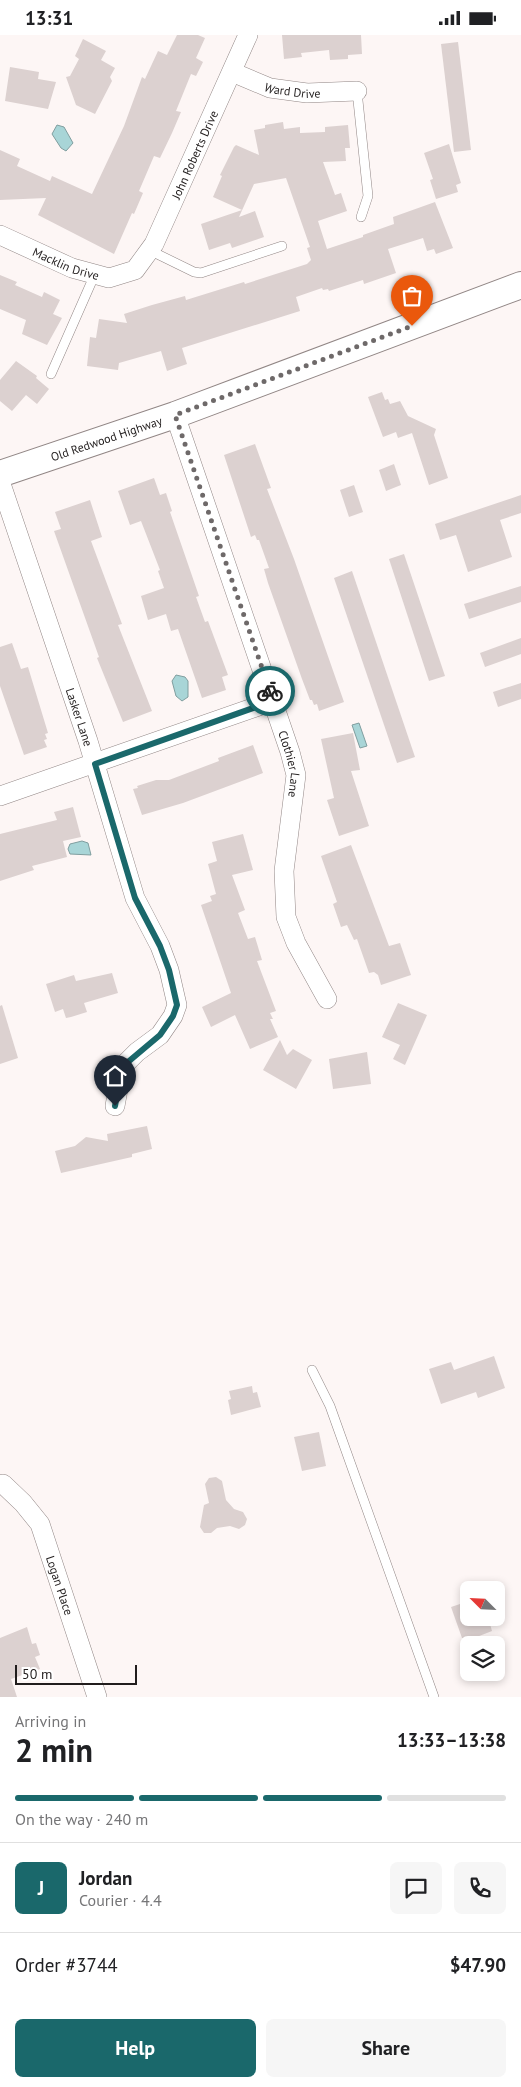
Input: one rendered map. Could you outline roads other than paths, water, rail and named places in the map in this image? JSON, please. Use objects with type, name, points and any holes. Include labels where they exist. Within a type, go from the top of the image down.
[{"type":"main road","name":"Old Redwood Highway","points":[[0,474],[175,415],[521,285]]},
{"type":"street","name":"John Roberts Drive","points":[[135,270],[149,251],[248,35]]},
{"type":"street","name":"Ward Drive","points":[[232,72],[270,88],[307,93],[357,91]]},
{"type":"street","name":"Macklin Drive","points":[[0,235],[72,268],[108,278],[135,270]]},
{"type":"street","name":"Clothier Lane","points":[[175,415],[273,701],[296,775],[284,871],[286,917],[296,943],[326,999]]},
{"type":"street","name":"Lasker Lane","points":[[0,481],[95,764],[135,898],[163,954],[177,1005],[173,1016],[160,1035],[122,1067],[115,1106]]},
{"type":"street","points":[[0,796],[273,701]]},
{"type":"street","name":"Logan Place","points":[[3,1484],[23,1503],[40,1524],[97,1697]]},
{"type":"lane","points":[[357,91],[368,196],[361,217]]},
{"type":"lane","points":[[149,251],[191,271],[201,273],[282,246]]},
{"type":"lane","points":[[52,374],[95,274]]},
{"type":"lane","points":[[312,1371],[330,1406],[434,1697]]},
{"type":"water","points":[[57,125],[64,127],[73,143],[66,151],[61,148],[52,134]]},
{"type":"water","points":[[176,675],[185,677],[188,681],[188,697],[182,701],[176,696],[172,681]]},
{"type":"water","points":[[359,723],[367,746],[360,748],[352,725]]},
{"type":"water","points":[[82,841],[88,843],[91,855],[70,854],[68,849],[70,844]]}]
